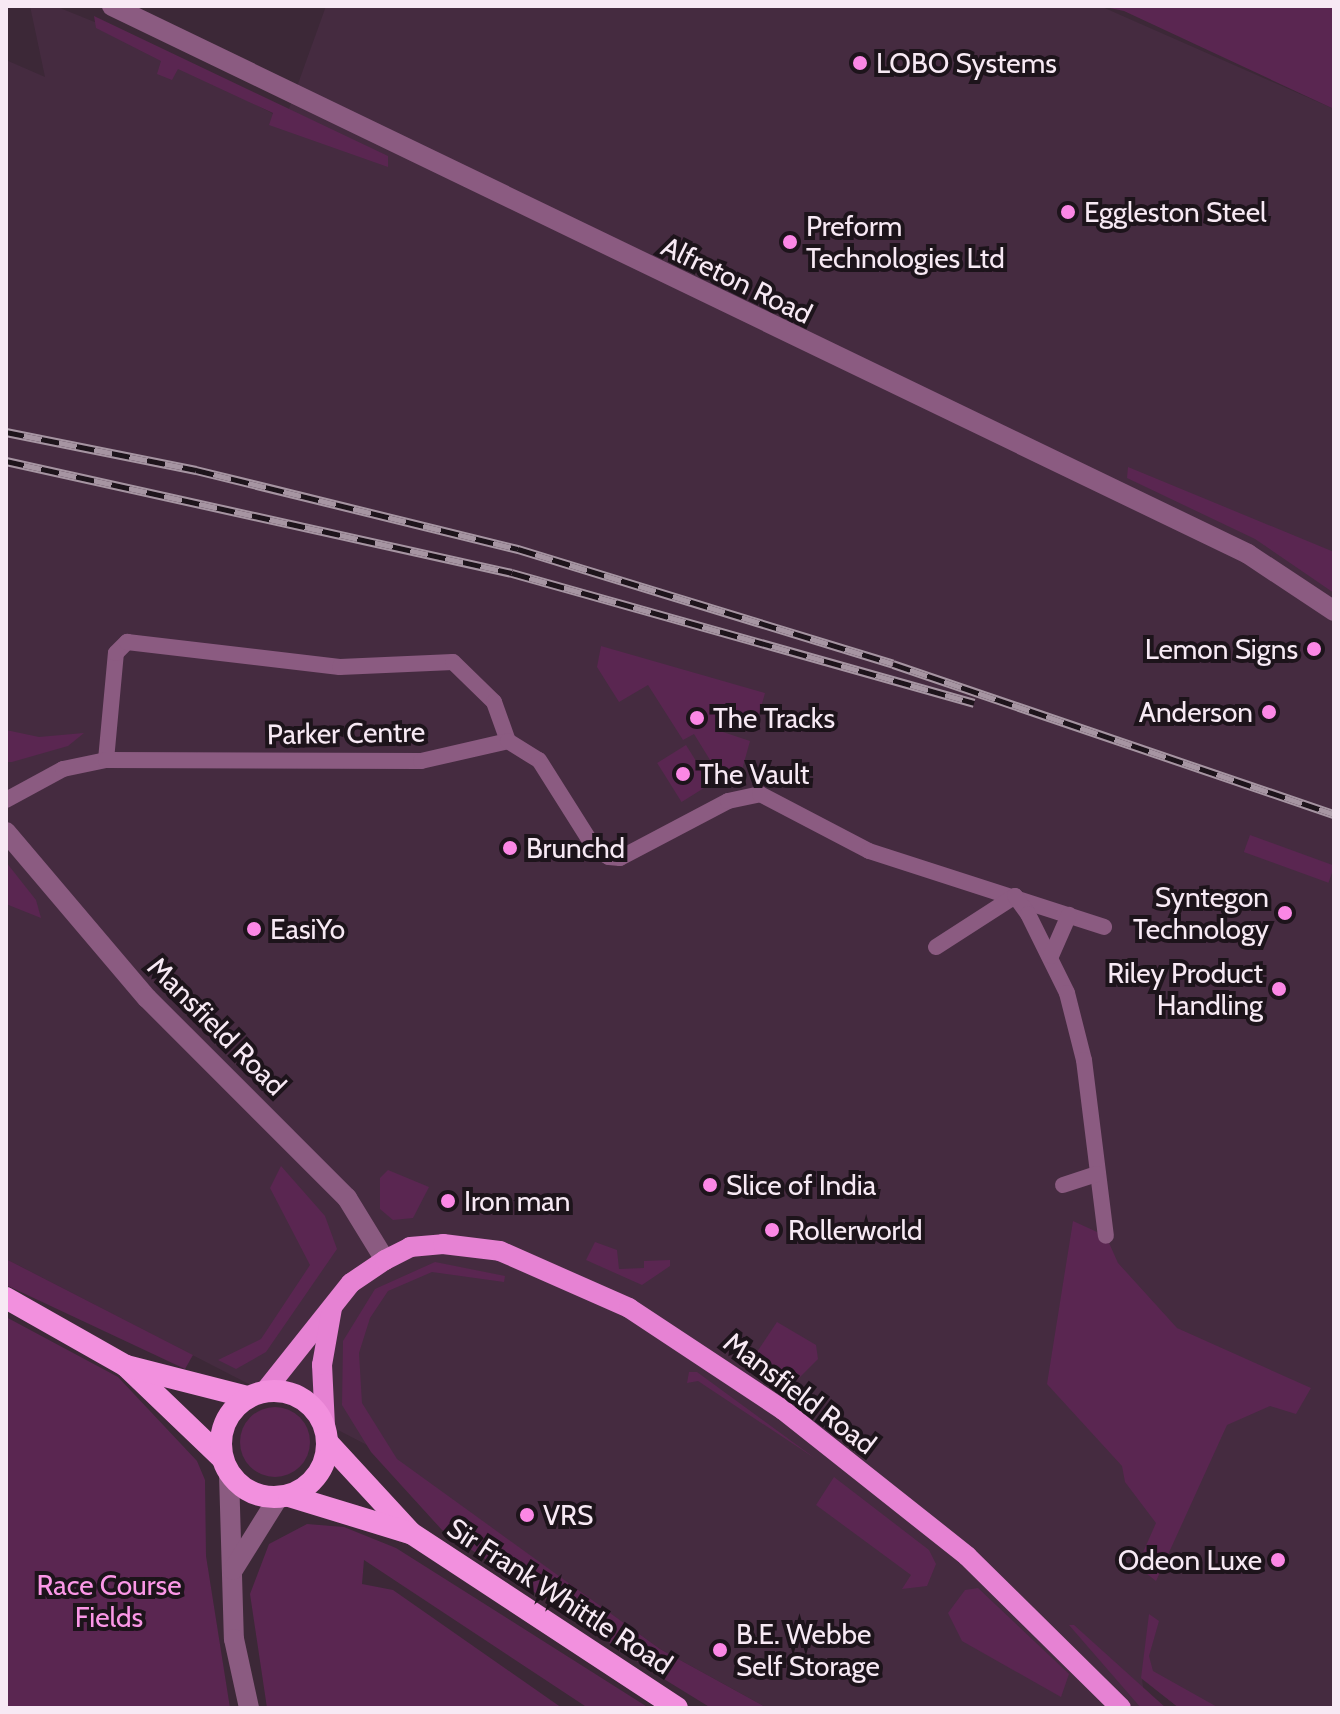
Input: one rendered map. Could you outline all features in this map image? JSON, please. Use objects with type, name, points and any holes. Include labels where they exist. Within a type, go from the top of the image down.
[{"type":"highway","points":[[6,1298],[126,1366],[250,1493],[283,1497],[317,1476],[326,1435],[307,1402],[126,1366]]},
{"type":"highway","points":[[226,1466],[225,1423],[257,1394]]},
{"type":"highway","name":"Sir Frank Whittle Road","points":[[326,1435],[411,1533],[677,1708]]},
{"type":"highway","name":"Sir Frank Whittle Road","points":[[283,1497],[411,1533]]},
{"type":"main road","name":"Mansfield Road","points":[[257,1394],[351,1283],[385,1260],[443,1244],[500,1251],[661,1327],[783,1410],[967,1556],[1121,1708]]},
{"type":"main road","points":[[326,1435],[322,1365],[332,1308]]},
{"type":"street","name":"Alfreton Road","points":[[112,6],[1248,554],[1334,611]]},
{"type":"street","points":[[106,760],[116,653],[127,642],[340,667],[441,662],[475,678],[508,741],[539,760],[595,849],[609,857],[620,858],[742,796],[760,794],[796,809],[869,851],[1104,927]]},
{"type":"street","name":"Parker Centre","points":[[6,800],[63,769],[106,760],[421,761],[508,741]]},
{"type":"street","name":"Mansfield Road","points":[[6,832],[147,998],[347,1198],[385,1260]]},
{"type":"street","points":[[936,947],[1015,896]]},
{"type":"street","points":[[1015,896],[1051,956],[1084,1060],[1106,1236]]},
{"type":"street","points":[[1051,956],[1069,915]]},
{"type":"street","points":[[1063,1185],[1096,1174]]},
{"type":"street","points":[[226,1466],[234,1639],[249,1708]]},
{"type":"street","points":[[233,1570],[283,1497]]},
{"type":"shaded area","points":[[30,6],[55,6],[107,27],[285,120],[326,6],[1100,6],[1334,109],[1334,1708],[1179,1708],[1142,1679],[1146,1708],[767,1708],[660,1649],[398,1461],[6,1259],[6,60],[45,77]]},
{"type":"green space","points":[[1100,6],[1334,6],[1334,109],[1124,11]]},
{"type":"green space","points":[[94,16],[388,156],[388,167],[269,125],[273,113],[178,69],[172,80],[157,74],[161,61],[96,28]]},
{"type":"green space","points":[[1128,467],[1334,552],[1334,593],[1255,539],[1127,478]]},
{"type":"green space","name":"The Tracks","points":[[601,646],[765,693],[758,718],[728,709],[720,731],[750,741],[740,777],[726,786],[694,734],[683,740],[648,685],[619,702],[597,667]]},
{"type":"green space","points":[[6,730],[39,737],[84,733],[68,746],[6,762]]},
{"type":"green space","name":"The Vault","points":[[686,745],[710,784],[682,802],[657,763]]},
{"type":"green space","points":[[1250,835],[1334,866],[1328,883],[1244,852]]},
{"type":"green space","points":[[6,862],[36,900],[41,918],[6,904]]},
{"type":"green space","points":[[281,1166],[325,1216],[337,1249],[266,1352],[236,1369],[218,1360],[261,1339],[310,1265],[270,1188]]},
{"type":"green space","points":[[388,1170],[429,1187],[413,1218],[393,1220],[380,1209],[380,1178]]},
{"type":"green space","points":[[1073,1221],[1106,1236],[1118,1263],[1177,1328],[1311,1388],[1296,1414],[1270,1406],[1227,1425],[1156,1581],[1137,1566],[1156,1523],[1125,1482],[1122,1466],[1047,1384]]},
{"type":"green space","points":[[595,1242],[617,1250],[619,1269],[644,1268],[644,1261],[670,1260],[670,1266],[642,1285],[586,1260]]},
{"type":"green space","points":[[6,1259],[193,1355],[185,1369],[6,1285]]},
{"type":"green space","points":[[435,1262],[505,1276],[504,1282],[432,1272],[388,1291],[370,1318],[359,1353],[362,1403],[397,1459],[660,1649],[767,1708],[711,1708],[659,1676],[442,1530],[371,1452],[342,1405],[343,1341],[375,1289]]},
{"type":"green space","name":"Race Course Fields","points":[[6,1317],[118,1377],[197,1461],[205,1480],[206,1556],[230,1708],[6,1708]]},
{"type":"green space","points":[[777,1322],[816,1345],[818,1359],[792,1385],[755,1355]]},
{"type":"green space","points":[[689,1372],[697,1372],[816,1459],[698,1381],[687,1383]]},
{"type":"green space","points":[[275,1407],[300,1417],[310,1442],[300,1467],[275,1477],[250,1467],[240,1442],[250,1417]]},
{"type":"green space","points":[[834,1477],[929,1550],[936,1564],[927,1586],[902,1589],[911,1575],[816,1505]]},
{"type":"green space","points":[[307,1524],[344,1527],[396,1548],[649,1708],[588,1708],[364,1560],[362,1584],[393,1590],[562,1708],[267,1708],[250,1594],[269,1544]]},
{"type":"green space","points":[[978,1588],[1069,1674],[1061,1697],[962,1641],[948,1613],[965,1590]]},
{"type":"green space","points":[[1149,1614],[1159,1621],[1149,1656],[1153,1671],[1219,1708],[1179,1708],[1141,1678]]},
{"type":"green space","points":[[1069,1625],[1074,1625],[1166,1708],[1141,1708]]},
{"type":"railway","points":[[6,432],[196,470],[518,549],[893,664],[1334,814]]},
{"type":"railway","points":[[6,461],[512,573],[974,703]]},
{"type":"place","name":"LOBO Systems","points":[[860,63]]},
{"type":"place","name":"Eggleston Steel","points":[[1068,212]]},
{"type":"place","name":"Preform Technologies Ltd","points":[[790,242]]},
{"type":"place","name":"Lemon Signs","points":[[1314,649]]},
{"type":"place","name":"Anderson","points":[[1269,712]]},
{"type":"place","name":"The Tracks","points":[[697,718]]},
{"type":"place","name":"The Vault","points":[[683,774]]},
{"type":"place","name":"Brunchd","points":[[510,848]]},
{"type":"place","name":"Syntegon Technology","points":[[1285,913]]},
{"type":"place","name":"EasiYo","points":[[254,929]]},
{"type":"place","name":"Riley Product Handling","points":[[1279,989]]},
{"type":"place","name":"Slice of India","points":[[710,1185]]},
{"type":"place","name":"Iron man","points":[[448,1201]]},
{"type":"place","name":"Rollerworld","points":[[772,1230]]},
{"type":"place","name":"VRS","points":[[527,1515]]},
{"type":"place","name":"Odeon Luxe","points":[[1278,1560]]},
{"type":"place","name":"B.E. Webbe Self Storage","points":[[720,1650]]}]
